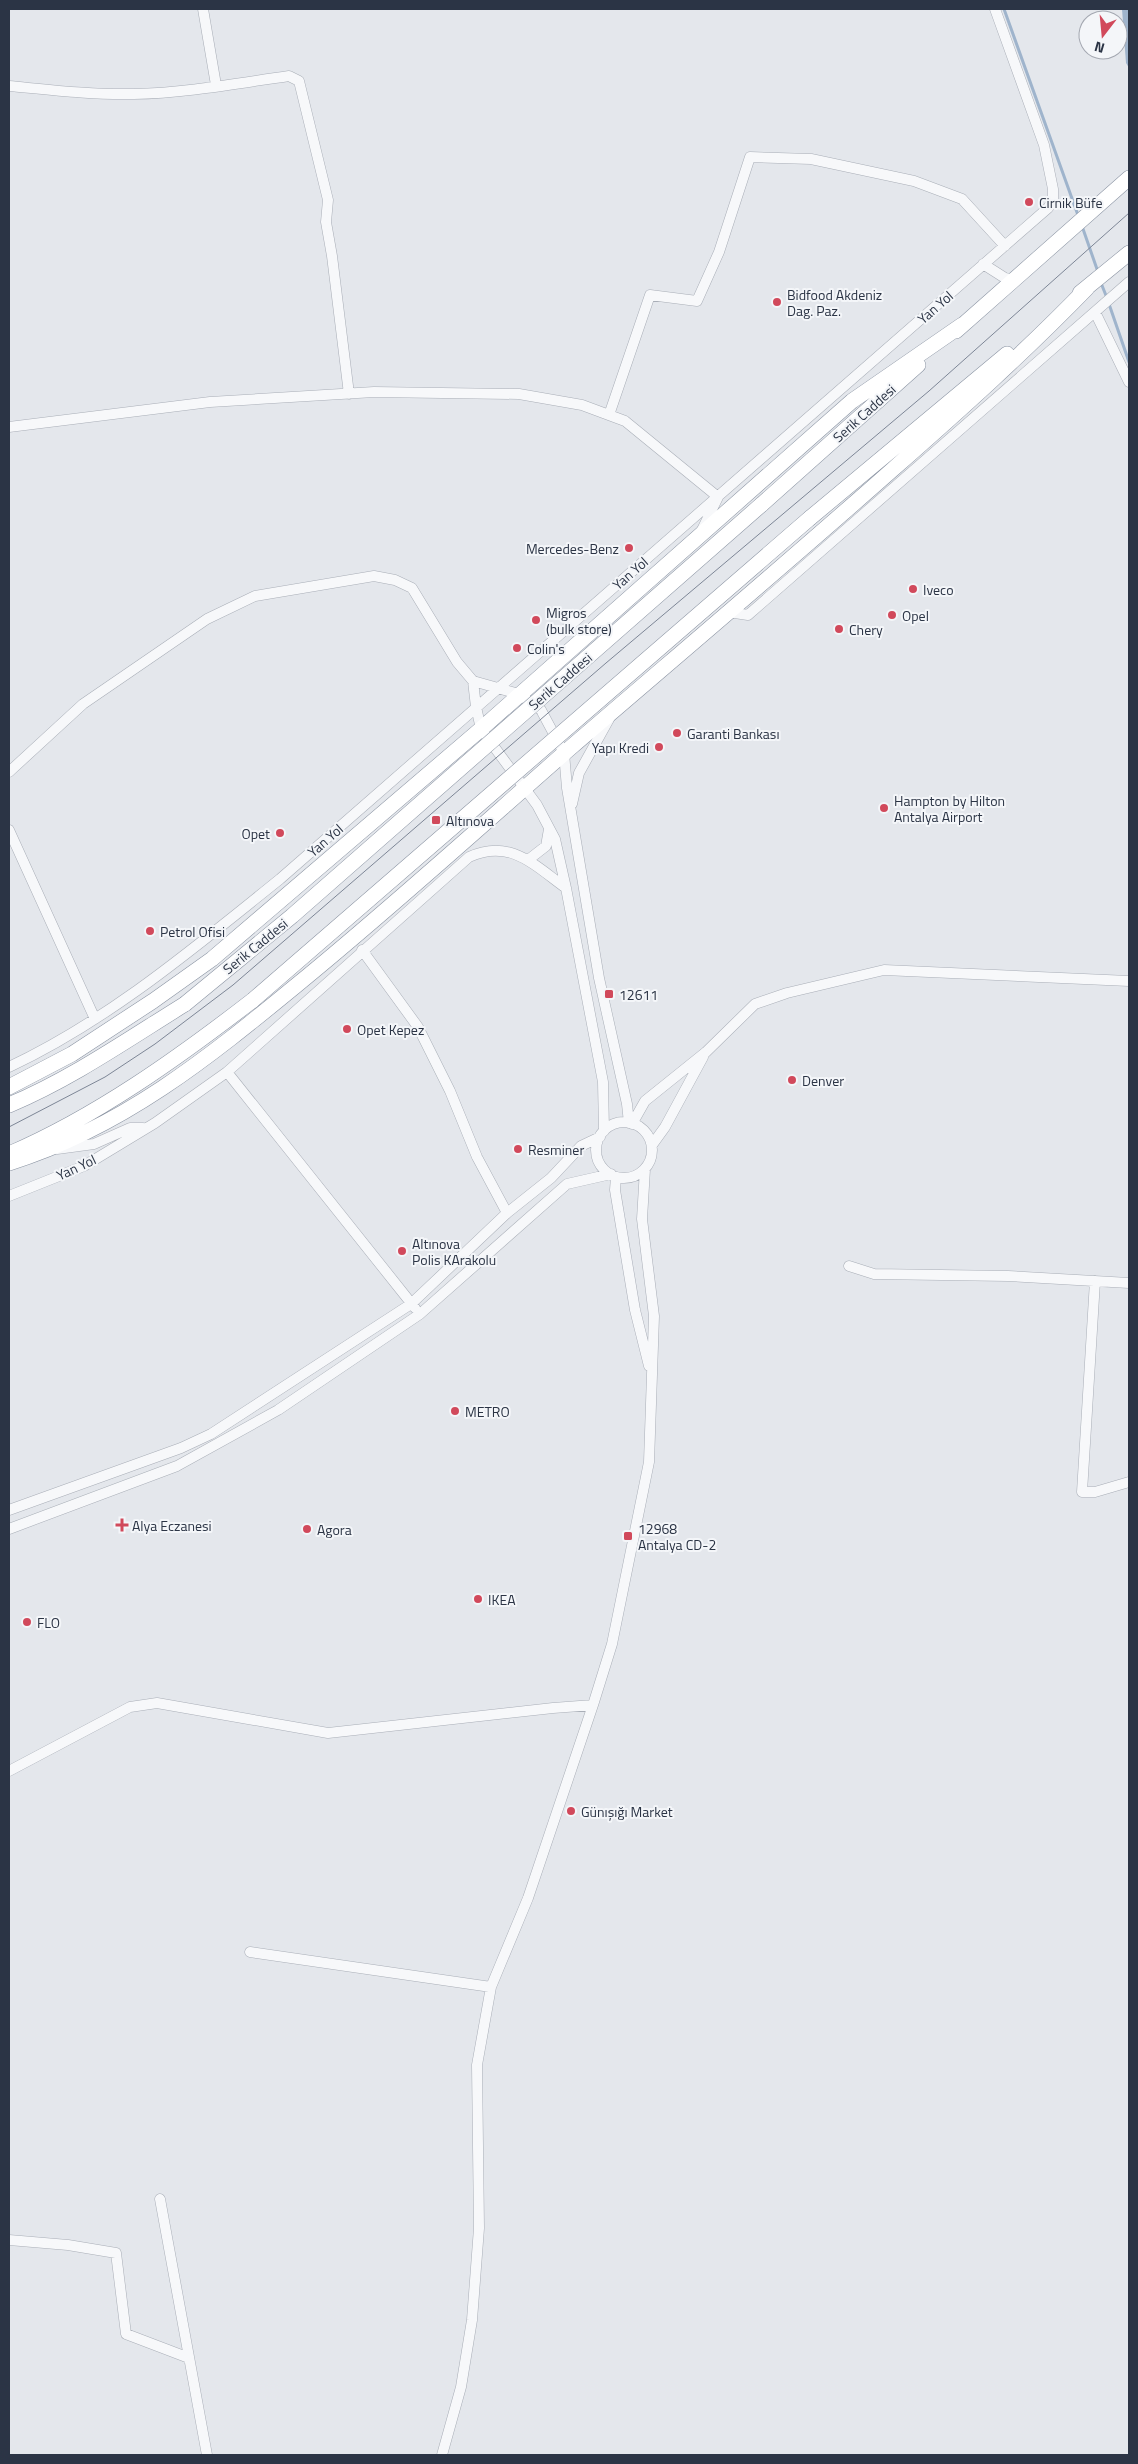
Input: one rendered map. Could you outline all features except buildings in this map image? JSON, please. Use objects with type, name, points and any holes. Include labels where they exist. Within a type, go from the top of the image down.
[{"type":"highway","name":"Serik Caddesi","points":[[9,1106],[36,1094],[100,1057],[184,1004],[292,916],[761,505],[1129,178]]},
{"type":"highway","points":[[9,1154],[79,1118],[144,1079],[196,1045],[253,1000],[810,518],[1129,253]]},
{"type":"highway","points":[[9,1164],[51,1150],[109,1120],[171,1084],[258,1017],[380,915],[564,753],[854,504],[1045,332],[1087,288]]},
{"type":"highway","points":[[9,1087],[72,1054],[153,1001],[212,959],[481,729],[852,401],[962,325]]},
{"type":"street","points":[[203,9],[216,85]]},
{"type":"street","name":"Yan Yol","points":[[9,1067],[95,1019],[158,977],[280,879],[1048,208],[1053,201],[1053,189],[1044,145],[996,9]]},
{"type":"street","points":[[9,86],[88,94],[136,94],[290,76],[299,81],[328,200],[326,222],[349,394]]},
{"type":"street","points":[[609,415],[650,295],[697,301],[719,252],[750,157],[811,159],[914,181],[962,199],[1004,246]]},
{"type":"street","points":[[983,264],[1005,278],[1014,280]]},
{"type":"street","points":[[728,612],[747,617],[1126,286]]},
{"type":"street","points":[[1095,312],[1129,382]]},
{"type":"street","points":[[1045,332],[1056,346]]},
{"type":"street","points":[[1024,351],[1036,364]]},
{"type":"street","points":[[9,427],[210,402],[349,394],[519,394],[582,405],[625,421],[718,497],[700,534]]},
{"type":"street","points":[[772,449],[802,444]]},
{"type":"street","points":[[9,772],[83,704],[207,619],[255,596],[374,576],[394,580],[412,588],[457,662],[473,681],[481,729],[537,805],[555,839],[603,1082],[602,1134],[597,1145],[599,1162],[613,1175],[635,1310],[651,1376]]},
{"type":"street","points":[[473,681],[519,694],[541,710],[564,753],[570,810],[599,978],[631,1123]]},
{"type":"street","points":[[570,810],[579,773],[614,711]]},
{"type":"street","points":[[528,860],[546,846],[550,829]]},
{"type":"street","points":[[9,830],[95,1019]]},
{"type":"street","name":"Yan Yol","points":[[9,1196],[84,1166],[155,1123],[227,1072],[362,950],[469,857],[485,849],[501,849],[528,860],[566,888]]},
{"type":"street","points":[[380,915],[362,950],[418,1027],[450,1091],[477,1157],[507,1213]]},
{"type":"street","points":[[631,1123],[644,1101],[706,1052],[755,1004],[787,993],[884,970],[1129,981]]},
{"type":"street","points":[[652,1146],[666,1127],[706,1052]]},
{"type":"street","points":[[227,1072],[420,1314]]},
{"type":"street","points":[[9,1510],[181,1448],[211,1434],[411,1304],[507,1213],[551,1178],[581,1146],[615,1124],[631,1123],[645,1132],[652,1146],[651,1158],[645,1169],[642,1219],[654,1316],[649,1462],[612,1644],[528,1898],[491,1987],[476,2065],[480,2228],[472,2320],[461,2387],[442,2455]]},
{"type":"street","points":[[51,1150],[94,1144],[130,1128],[145,1128]]},
{"type":"street","points":[[9,1528],[177,1466],[195,1457],[284,1406],[420,1314],[567,1184],[613,1175],[626,1178],[636,1175],[645,1169]]},
{"type":"street","points":[[849,1266],[874,1274],[1008,1276],[1129,1284]]},
{"type":"street","points":[[1095,1282],[1082,1492],[1096,1492],[1129,1482]]},
{"type":"street","points":[[9,1772],[130,1707],[156,1703],[328,1733],[593,1705]]},
{"type":"street","points":[[250,1952],[491,1987]]},
{"type":"street","points":[[160,2199],[208,2455]]},
{"type":"street","points":[[9,2240],[68,2245],[116,2253],[126,2334],[189,2358]]},
{"type":"water","points":[[1129,9],[1129,68],[1126,60],[1128,60],[1128,10],[1122,10]]},
{"type":"waterway","points":[[1004,9],[1079,218]]},
{"type":"waterway","points":[[1082,226],[1098,272]]},
{"type":"waterway","points":[[1101,283],[1107,298]]},
{"type":"waterway","points":[[1109,304],[1129,362]]},
{"type":"tram line","points":[[9,1127],[105,1077],[155,1044],[233,985],[606,663],[929,391],[1129,213]]},
{"type":"place","name":"Cirnik Büfe","points":[[1029,202]]},
{"type":"place","name":"Bidfood Akdeniz Dag. Paz.","points":[[777,302]]},
{"type":"place","name":"Mercedes-Benz","points":[[629,548]]},
{"type":"place","name":"Iveco","points":[[913,589]]},
{"type":"place","name":"Opel","points":[[892,615]]},
{"type":"place","name":"Migros (bulk store)","points":[[536,620]]},
{"type":"place","name":"Chery","points":[[839,629]]},
{"type":"place","name":"Colin's","points":[[517,648]]},
{"type":"place","name":"Garanti Bankası","points":[[677,733]]},
{"type":"place","name":"Yapı Kredi","points":[[659,747]]},
{"type":"place","name":"Hampton by Hilton Antalya Airport","points":[[884,808]]},
{"type":"place","name":"Altınova","points":[[436,820]]},
{"type":"place","name":"Opet","points":[[280,833]]},
{"type":"place","name":"Petrol Ofisi","points":[[150,931]]},
{"type":"place","name":"12611","points":[[609,994]]},
{"type":"place","name":"Opet Kepez","points":[[347,1029]]},
{"type":"place","name":"Denver","points":[[792,1080]]},
{"type":"place","name":"Resminer","points":[[518,1149]]},
{"type":"place","name":"Altınova Polis KArakolu","points":[[402,1251]]},
{"type":"place","name":"METRO","points":[[455,1411]]},
{"type":"place","name":"Alya Eczanesi","points":[[122,1525]]},
{"type":"place","name":"Agora","points":[[307,1529]]},
{"type":"place","name":"12968 Antalya CD-2","points":[[628,1536]]},
{"type":"place","name":"IKEA","points":[[478,1599]]},
{"type":"place","name":"FLO","points":[[27,1622]]},
{"type":"place","name":"Günışığı Market","points":[[571,1811]]}]
